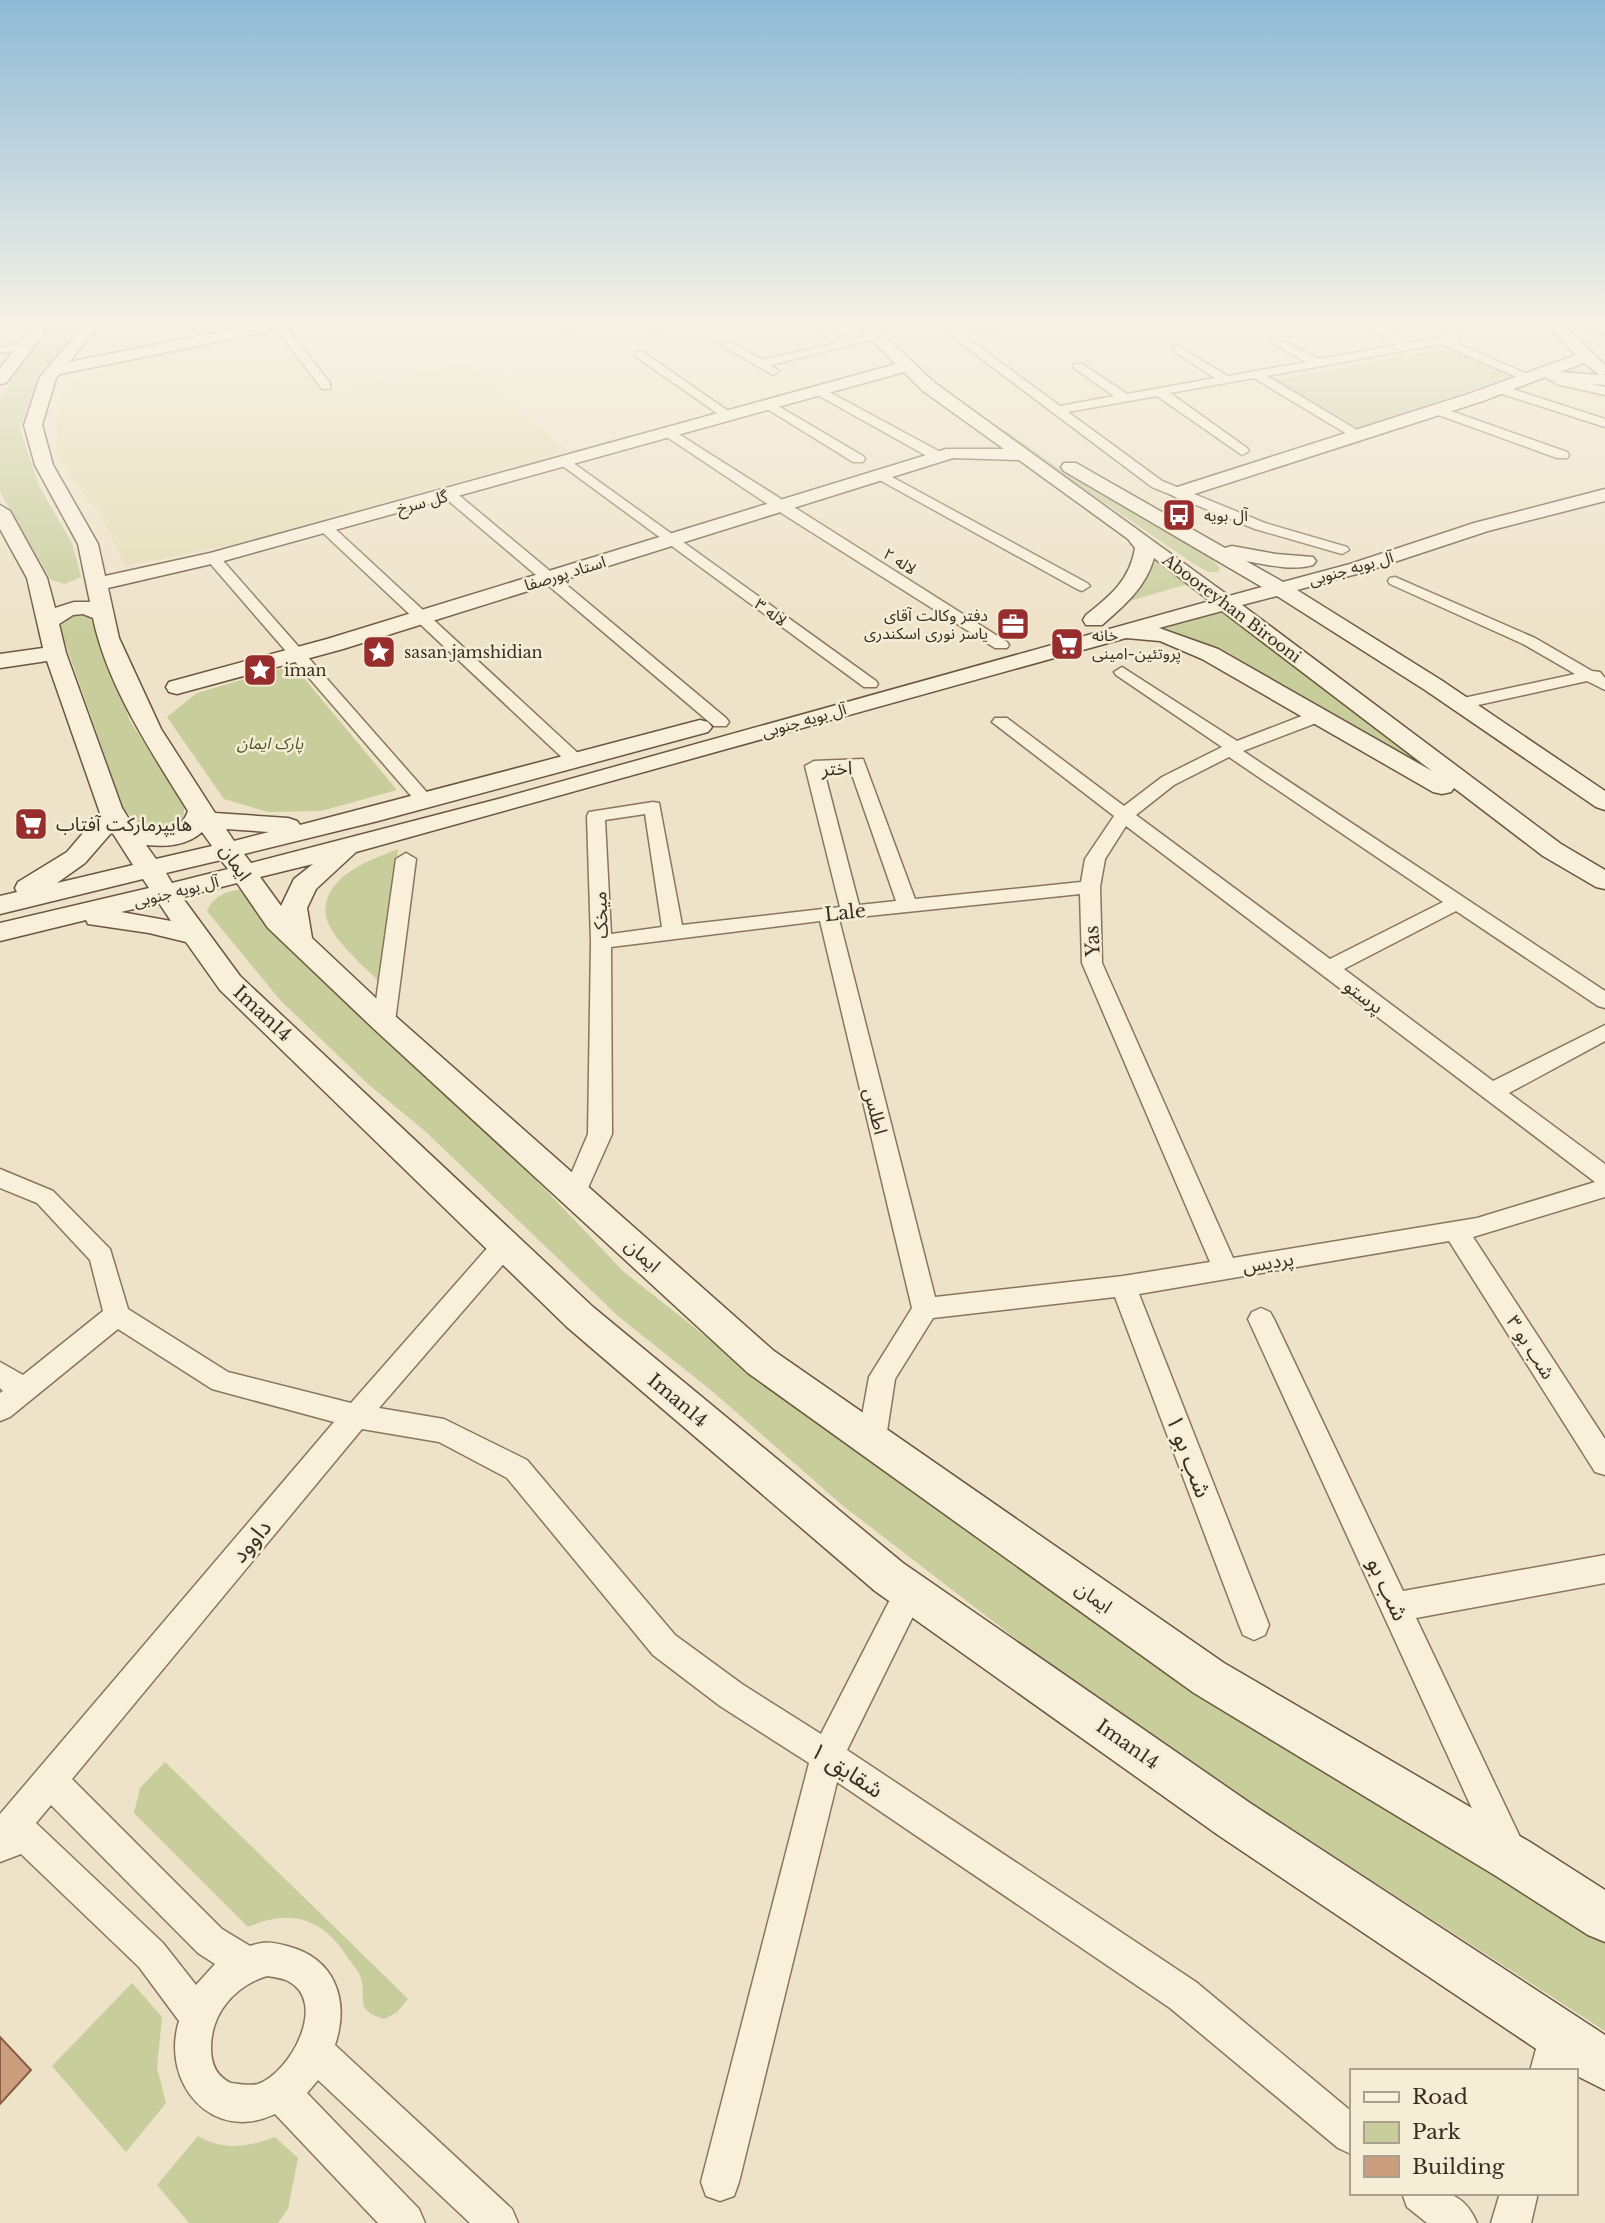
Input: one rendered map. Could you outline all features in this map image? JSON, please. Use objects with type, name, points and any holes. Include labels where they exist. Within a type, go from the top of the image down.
[{"type":"main road","name":"ایمان","points":[[35,431],[44,465],[88,544],[72,584],[103,616],[108,638],[145,720],[204,816],[278,922],[384,1022],[761,1362],[1209,1678],[1513,1859],[1605,1917]]},
{"type":"main road","name":"گل سرخ","points":[[72,584],[213,558],[673,431]]},
{"type":"main road","points":[[945,455],[979,431]]},
{"type":"main road","name":"Abooreyhan Birooni","points":[[989,431],[1207,587],[1552,849],[1605,881]]},
{"type":"main road","name":"Abooreyhan Birooni","points":[[1018,431],[1048,453],[1279,588],[1460,704],[1605,802]]},
{"type":"main road","points":[[1178,493],[1373,431]]},
{"type":"main road","points":[[945,455],[1023,455]]},
{"type":"main road","name":"استاد پورصفا","points":[[177,687],[298,655],[945,455]]},
{"type":"main road","name":"آل بویه جنوبی","points":[[0,932],[66,917],[173,903],[242,871],[324,827],[870,684],[1306,561],[1441,519],[1605,477]]},
{"type":"main road","points":[[1555,490],[1580,502]]},
{"type":"main road","name":"آل بویه جنوبی","points":[[242,871],[355,843],[1357,568],[1481,527],[1605,495]]},
{"type":"main road","name":"Iman14","points":[[0,511],[72,584],[51,639],[119,824],[230,983],[580,1317],[889,1577],[1234,1819],[1605,2066]]},
{"type":"main road","points":[[1094,620],[1115,604],[1144,567],[1145,548],[1138,538]]},
{"type":"main road","points":[[1209,547],[1276,560],[1306,561]]},
{"type":"main road","points":[[1357,568],[1344,587],[1341,599],[1361,641]]},
{"type":"main road","points":[[0,661],[51,639],[57,615],[76,608],[94,609],[103,616]]},
{"type":"main road","points":[[1112,635],[1163,635],[1210,654],[1552,849]]},
{"type":"main road","points":[[129,685],[177,687]]},
{"type":"main road","points":[[145,720],[177,687]]},
{"type":"main road","points":[[0,904],[60,871],[119,824],[160,839],[179,835],[193,828],[204,816],[261,826],[324,827]]},
{"type":"main road","points":[[298,940],[293,908],[304,885],[320,869],[355,843]]},
{"type":"main road","points":[[66,917],[114,918],[192,899],[211,890],[233,886],[242,871]]},
{"type":"main road","name":"آل بویه جنوبی","points":[[0,904],[173,903]]},
{"type":"street","points":[[812,431],[858,459]]},
{"type":"street","points":[[898,431],[945,455]]},
{"type":"street","points":[[1086,431],[1157,484],[1260,526],[1342,550]]},
{"type":"street","points":[[1214,431],[1242,451]]},
{"type":"street","points":[[1348,431],[1357,436]]},
{"type":"street","points":[[1495,431],[1562,455]]},
{"type":"street","name":"لاله ۲","points":[[669,432],[780,506],[1001,645]]},
{"type":"street","points":[[565,461],[672,540]]},
{"type":"street","points":[[881,475],[1082,586]]},
{"type":"street","points":[[450,494],[720,722]]},
{"type":"street","points":[[326,528],[575,760]]},
{"type":"street","name":"لاله ۳","points":[[672,540],[870,684]]},
{"type":"street","points":[[213,558],[425,801]]},
{"type":"street","points":[[1395,581],[1519,636],[1597,675],[1605,685]]},
{"type":"street","points":[[1122,672],[1605,1001]]},
{"type":"street","points":[[1460,704],[1597,675]]},
{"type":"street","name":"Yas","points":[[1225,1268],[1092,963],[1090,887],[1095,859],[1124,815],[1168,781],[1233,749],[1318,716]]},
{"type":"street","name":"پرستو","points":[[1001,722],[1605,1177]]},
{"type":"street","name":"اختر","points":[[851,912],[814,766],[857,763],[908,906]]},
{"type":"street","name":"میخک","points":[[575,1193],[600,1133],[601,942],[596,816],[653,807],[673,932]]},
{"type":"street","points":[[384,1022],[406,859]]},
{"type":"street","name":"Lale","points":[[601,942],[828,914],[1090,887]]},
{"type":"street","points":[[1328,969],[1458,902]]},
{"type":"street","name":"اطلس","points":[[828,914],[925,1309]]},
{"type":"street","points":[[1491,1091],[1605,1032]]},
{"type":"street","points":[[0,1178],[45,1197],[101,1256],[117,1315],[0,1409]]},
{"type":"street","name":"پردیس","points":[[925,1309],[1123,1286],[1456,1231],[1605,1188]]},
{"type":"street","name":"شب بو ۳","points":[[1456,1231],[1605,1463]]},
{"type":"street","name":"داوود","points":[[0,1843],[356,1416],[505,1245]]},
{"type":"street","name":"شب بو ۱","points":[[1123,1286],[1254,1625]]},
{"type":"street","points":[[872,1438],[882,1377],[925,1309]]},
{"type":"street","name":"شقایق ۱","points":[[117,1315],[222,1381],[356,1416],[444,1431],[517,1469],[664,1645],[732,1695],[1183,1995],[1350,2134]]},
{"type":"street","name":"شب بو","points":[[1261,1319],[1513,1859]]},
{"type":"street","points":[[0,1373],[23,1391]]},
{"type":"street","points":[[1396,1607],[1605,1569]]},
{"type":"street","points":[[720,2182],[827,1756],[910,1592]]},
{"type":"street","points":[[52,1779],[63,1794],[210,1941],[246,1964]]},
{"type":"street","points":[[0,1843],[26,1836],[151,1955],[198,2017]]},
{"type":"street","points":[[267,1958],[287,1959],[304,1967],[317,1981],[324,2002],[324,2026],[316,2052],[301,2075],[281,2092],[258,2103],[235,2105],[215,2098],[201,2084],[193,2064],[192,2040],[198,2017],[210,1995],[227,1977],[246,1964],[267,1958]]},
{"type":"street","points":[[1548,2069],[1557,2033]]},
{"type":"street","points":[[316,2052],[498,2223]]},
{"type":"street","points":[[281,2092],[405,2223]]},
{"type":"street","points":[[1423,2195],[1457,2223]]},
{"type":"street","points":[[1511,2223],[1518,2195]]},
{"type":"shaded area","points":[[57,431],[545,431],[569,451],[231,545],[125,566],[101,515],[71,478],[56,449]]},
{"type":"green space","points":[[0,431],[21,431],[39,486],[72,543],[81,577],[65,584],[51,580],[0,492]]},
{"type":"green space","points":[[999,431],[1006,431],[1067,474],[1211,558],[1220,568],[1218,572],[1208,572],[1197,566]]},
{"type":"green space","points":[[1153,551],[1195,582],[1126,602],[1145,580]]},
{"type":"green space","points":[[1223,612],[1471,797],[1159,630]]},
{"type":"green space","points":[[72,614],[92,617],[130,721],[185,806],[181,827],[143,827],[124,810],[61,631],[60,619]]},
{"type":"green space","name":"پارک ایمان","points":[[293,665],[397,790],[321,811],[268,812],[224,799],[167,717],[197,693]]},
{"type":"green space","points":[[398,849],[378,980],[333,932],[326,916],[327,902],[331,891],[350,872]]},
{"type":"green space","points":[[242,889],[470,1111],[624,1272],[747,1369],[996,1552],[1205,1697],[1605,1944],[1605,2031],[1188,1762],[1029,1649],[842,1505],[712,1391],[618,1316],[426,1132],[368,1084],[280,1000],[207,911],[221,895]]},
{"type":"green space","points":[[165,1762],[408,1999],[396,2013],[384,2019],[368,2011],[363,2003],[360,1975],[326,1932],[303,1920],[290,1918],[263,1921],[248,1927],[134,1813],[140,1788]]},
{"type":"green space","points":[[132,1983],[162,2017],[157,2068],[166,2103],[126,2152],[52,2066]]},
{"type":"green space","points":[[198,2136],[226,2146],[255,2143],[275,2137],[298,2158],[288,2209],[278,2223],[189,2223],[157,2185]]},
{"type":"building","points":[[0,2037],[31,2070],[0,2104]]},
{"type":"place","name":"آل بویه","points":[[1179,515]]},
{"type":"place","name":"دفتر وکالت آقای یاسر نوری اسکندری","points":[[1013,624]]},
{"type":"place","name":"خانه پروتئین-امینی","points":[[1067,644]]},
{"type":"place","name":"sasan jamshidian","points":[[379,652]]},
{"type":"place","name":"iman","points":[[260,670]]},
{"type":"place","name":"هایپرمارکت آفتاب","points":[[31,824]]}]
